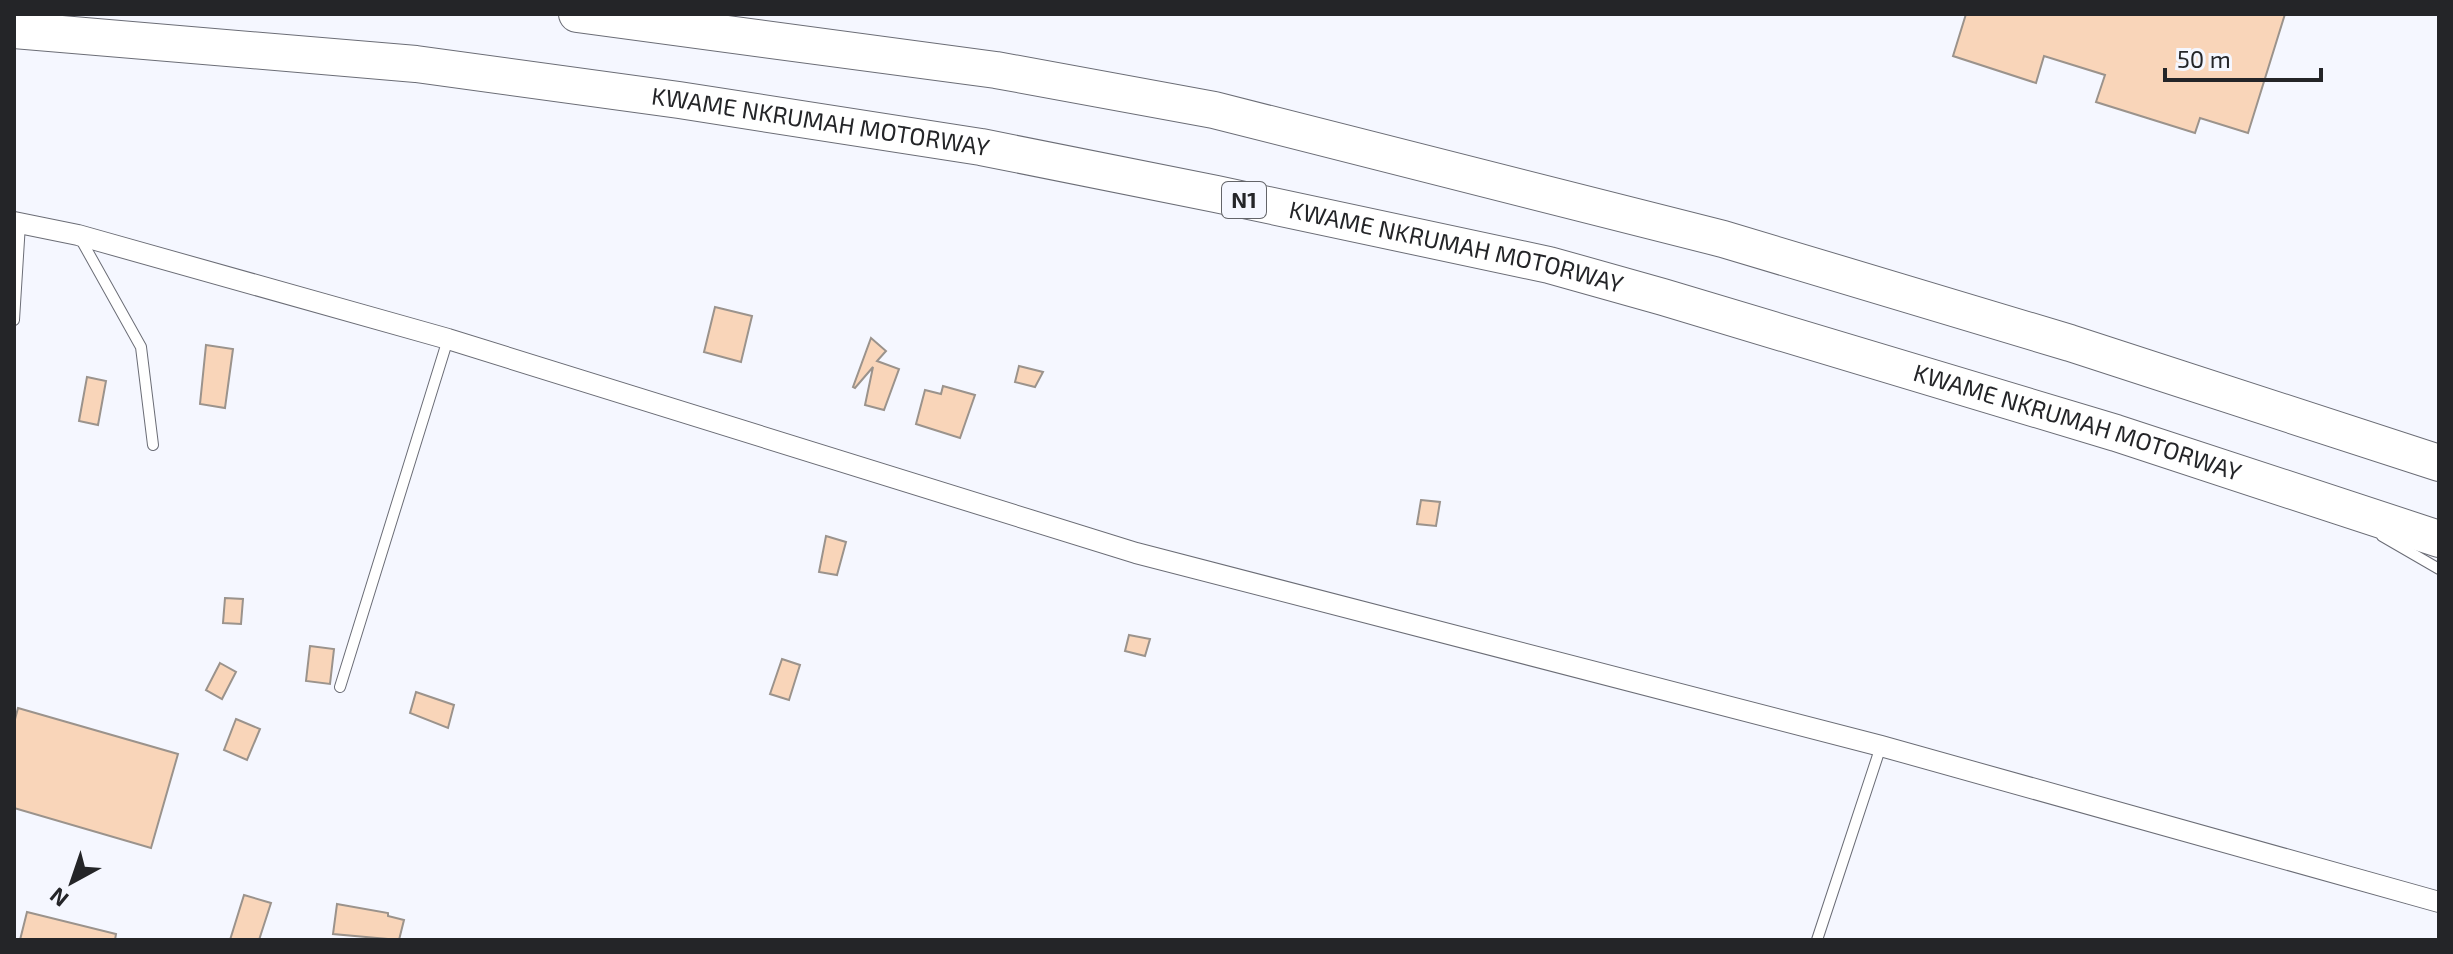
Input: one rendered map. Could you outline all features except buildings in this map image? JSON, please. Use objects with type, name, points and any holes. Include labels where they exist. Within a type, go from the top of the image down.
[{"type":"highway","points":[[577,14],[996,70],[1214,110],[1768,251],[2055,338],[2439,463]]},
{"type":"highway","name":"KWAME NKRUMAH MOTORWAY","points":[[14,30],[462,70],[981,147],[1216,194],[1549,265],[2101,429],[2439,539]]},
{"type":"street","points":[[17,223],[78,235],[448,339],[1136,553],[1881,746],[2439,902]]},
{"type":"lane","points":[[14,320],[17,223]]},
{"type":"lane","points":[[78,235],[141,347],[153,445]]},
{"type":"lane","points":[[340,687],[448,339]]},
{"type":"lane","points":[[2318,499],[2439,569]]},
{"type":"lane","points":[[1817,940],[1881,746]]}]
